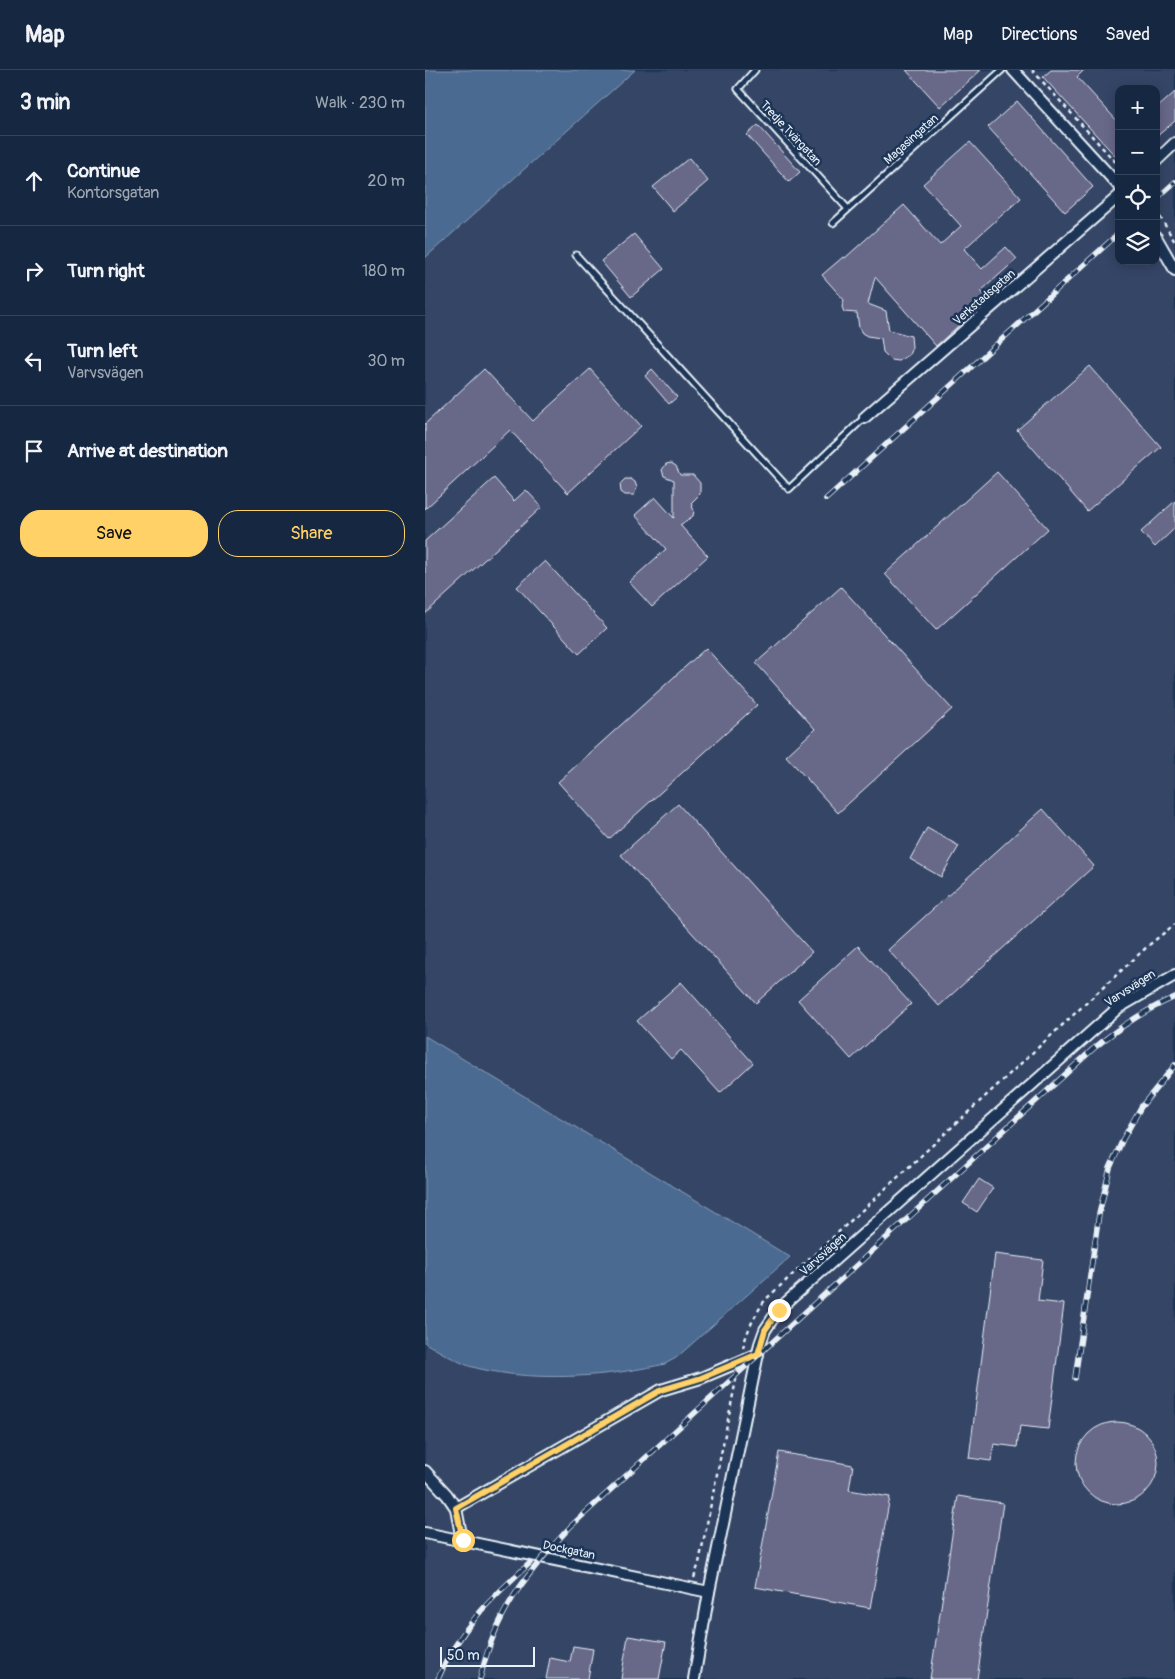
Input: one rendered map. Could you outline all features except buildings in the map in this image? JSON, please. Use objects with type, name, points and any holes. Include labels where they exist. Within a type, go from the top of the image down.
[{"type":"street","points":[[1013,70],[1115,182]]},
{"type":"street","points":[[1160,157],[1175,143]]},
{"type":"street","name":"Verkstadsgatan","points":[[865,417],[1115,199]]},
{"type":"street","points":[[1160,244],[1175,270]]},
{"type":"street","name":"Varvsvägen","points":[[694,1679],[709,1592],[758,1354],[765,1330],[779,1310],[1117,1008],[1175,975]]},
{"type":"street","points":[[456,1508],[661,1390],[701,1378],[758,1354]]},
{"type":"street","points":[[425,1471],[456,1508],[463,1540]]},
{"type":"street","name":"Dockgatan","points":[[425,1533],[709,1592]]},
{"type":"lane","name":"Tredje Tvärgatan","points":[[755,70],[737,89],[848,209]]},
{"type":"lane","name":"Magasingatan","points":[[833,223],[1002,70]]},
{"type":"lane","points":[[576,255],[789,489],[865,417]]},
{"type":"path","points":[[1032,70],[1115,162]]},
{"type":"path","points":[[1160,217],[1175,242]]},
{"type":"shaded area","points":[[425,70],[635,70],[425,258]]},
{"type":"shaded area","points":[[635,70],[1175,70],[1175,1679],[425,1679],[425,1343],[431,1347],[641,1369],[665,1364],[676,1358],[790,1257],[425,1036],[425,258]]},
{"type":"shaded area","points":[[425,1036],[790,1257],[676,1358],[665,1364],[627,1371],[588,1375],[529,1376],[494,1372],[469,1366],[425,1343]]},
{"type":"railway","points":[[1160,195],[1175,182]]},
{"type":"railway","points":[[826,499],[1115,237]]},
{"type":"railway","points":[[480,1679],[495,1633],[514,1595],[540,1561],[571,1526],[1093,1049],[1132,1020],[1175,997]]},
{"type":"railway","points":[[1075,1378],[1099,1214],[1110,1168],[1123,1139],[1141,1107],[1175,1065]]},
{"type":"railway","points":[[438,1679],[446,1661],[477,1615],[530,1563]]},
{"type":"route","points":[[463,1540],[456,1508],[661,1390],[701,1378],[758,1354],[765,1330],[779,1310]]}]
